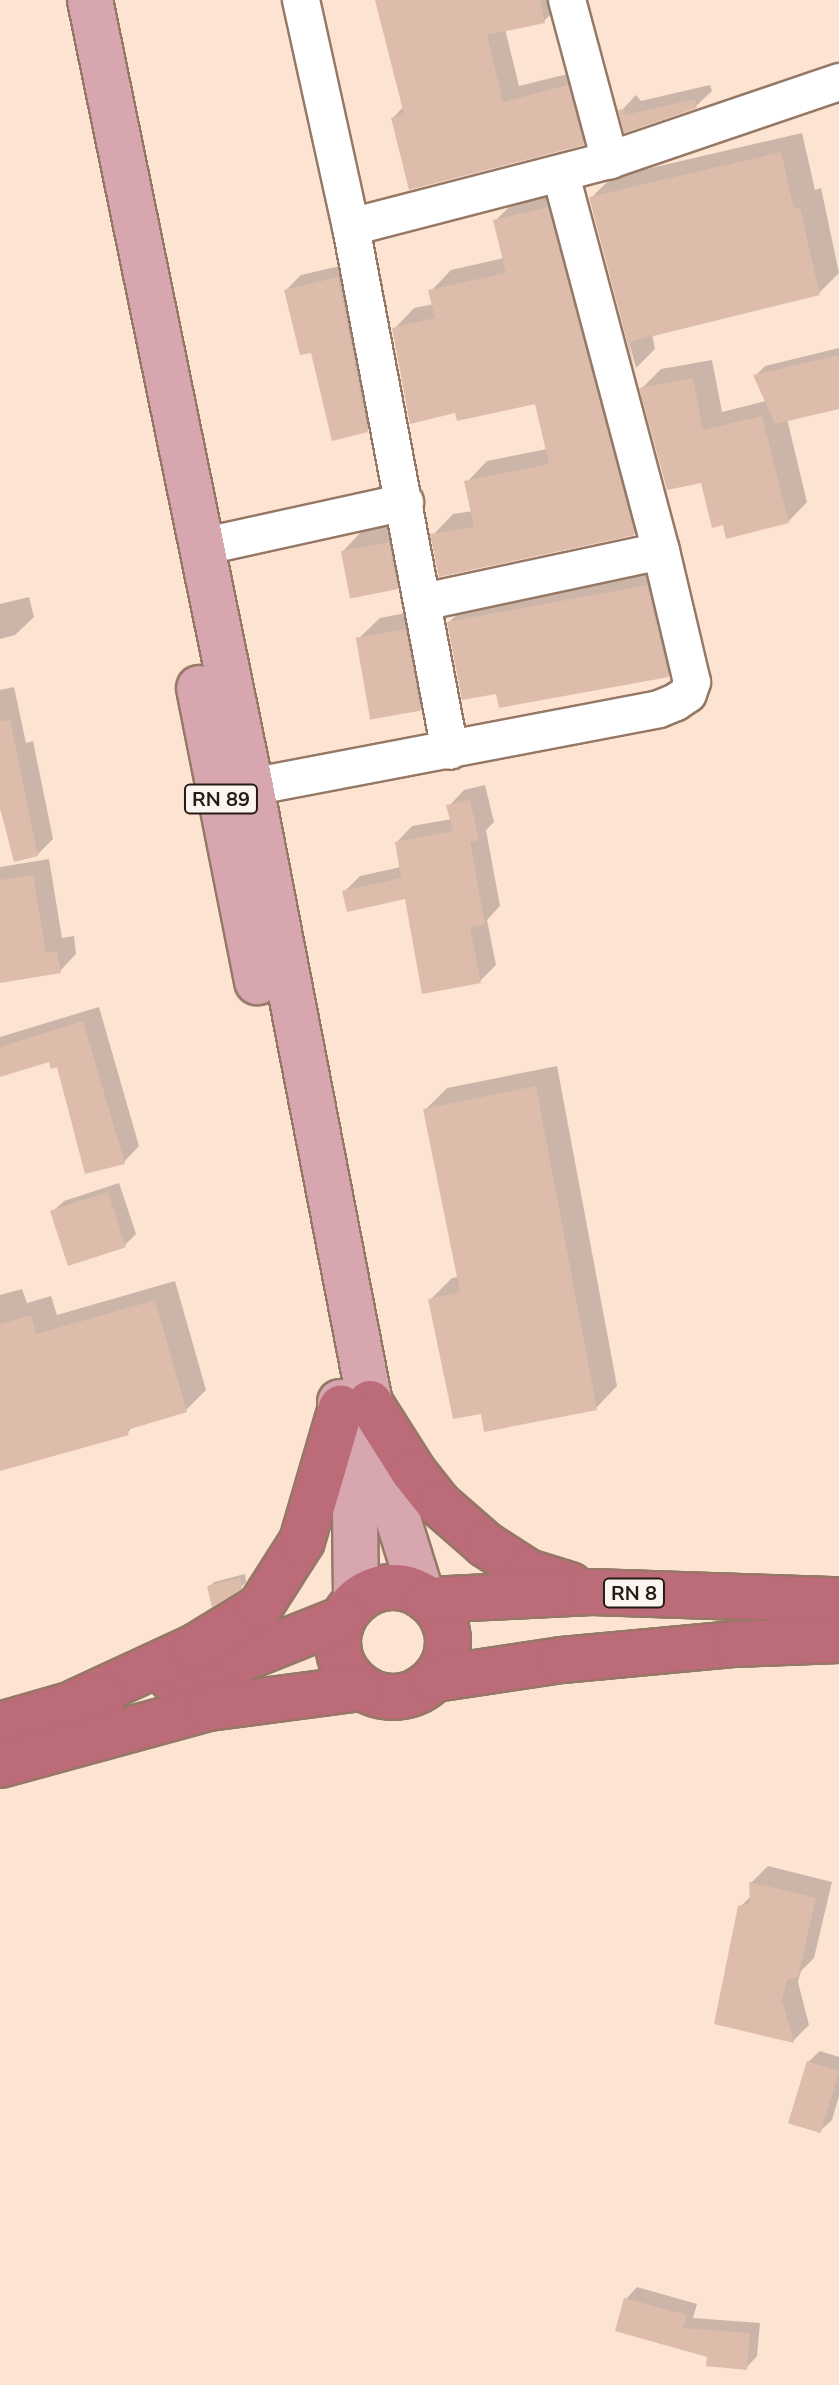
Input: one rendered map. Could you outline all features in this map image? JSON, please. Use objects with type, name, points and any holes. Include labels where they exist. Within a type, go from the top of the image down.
[{"type":"highway","points":[[76,1702],[195,1647],[260,1607],[302,1541],[355,1405],[439,1504],[486,1545],[528,1572],[592,1592]]},
{"type":"highway","points":[[0,1725],[242,1659],[349,1610],[373,1591],[392,1587],[425,1598],[447,1629],[448,1647],[435,1679],[420,1691],[400,1698],[380,1696],[361,1688],[344,1669],[339,1657],[338,1631],[349,1610]]},
{"type":"highway","name":"RN 8","points":[[425,1598],[592,1592],[839,1600]]},
{"type":"highway","points":[[435,1679],[562,1660],[735,1644],[839,1640]]},
{"type":"highway","points":[[0,1765],[209,1708],[361,1688]]},
{"type":"main road","name":"RN 89","points":[[59,0],[202,626],[355,1405],[355,1515],[349,1610]]},
{"type":"main road","points":[[90,0],[201,547],[202,626],[251,787],[355,1405],[425,1598]]},
{"type":"street","points":[[301,0],[351,227],[450,751]]},
{"type":"street","points":[[567,0],[610,160]]},
{"type":"street","points":[[351,227],[610,160],[839,82]]},
{"type":"street","points":[[251,787],[659,709],[688,694],[692,682],[661,551],[561,174]]},
{"type":"street","points":[[201,547],[405,502]]},
{"type":"street","points":[[423,602],[661,551]]},
{"type":"building","points":[[375,0],[540,0],[545,23],[487,35],[503,102],[568,85],[584,145],[409,190],[391,118],[404,114]]},
{"type":"building","points":[[695,99],[697,108],[624,133],[618,110],[624,109],[625,115]]},
{"type":"building","points":[[781,152],[794,209],[800,208],[820,295],[629,342],[635,372],[589,197]]},
{"type":"building","points":[[548,207],[635,535],[439,577],[430,534],[474,527],[464,481],[549,464],[535,404],[457,421],[455,413],[410,424],[392,328],[435,318],[428,290],[506,273],[493,220]]},
{"type":"building","points":[[338,277],[368,432],[332,441],[311,353],[300,355],[284,290]]},
{"type":"building","points":[[839,355],[839,409],[775,424],[753,375]]},
{"type":"building","points":[[693,378],[703,430],[762,416],[789,523],[726,539],[723,525],[712,528],[701,483],[667,490],[639,388]]},
{"type":"building","points":[[389,542],[398,589],[350,598],[341,551]]},
{"type":"building","points":[[647,585],[669,677],[499,708],[496,694],[462,700],[447,622]]},
{"type":"building","points":[[406,629],[420,711],[370,720],[356,638]]},
{"type":"building","points":[[10,720],[38,856],[14,862],[0,808],[0,721]]},
{"type":"building","points":[[470,800],[479,840],[470,842],[485,924],[470,927],[481,983],[422,994],[405,899],[347,912],[342,891],[401,878],[395,842],[453,831],[446,805]]},
{"type":"building","points":[[33,875],[46,953],[57,951],[61,973],[0,983],[0,880]]},
{"type":"building","points":[[83,1021],[125,1164],[85,1174],[57,1067],[51,1069],[49,1062],[0,1077],[0,1047]]},
{"type":"building","points":[[536,1086],[597,1410],[484,1432],[481,1414],[453,1419],[428,1299],[460,1292],[423,1109]]},
{"type":"building","points":[[108,1192],[126,1247],[68,1266],[50,1211]]},
{"type":"building","points":[[155,1300],[187,1412],[127,1430],[129,1435],[0,1471],[0,1324],[31,1315],[36,1334]]},
{"type":"building","points":[[240,1578],[242,1589],[212,1607],[207,1586]]},
{"type":"building","points":[[749,1882],[816,1898],[798,1977],[787,1980],[782,2000],[794,2043],[714,2024],[738,1906],[750,1903]]},
{"type":"building","points":[[807,2061],[839,2071],[821,2133],[788,2123]]},
{"type":"building","points":[[624,2298],[687,2315],[683,2328],[750,2333],[747,2370],[706,2366],[707,2357],[615,2331]]}]
